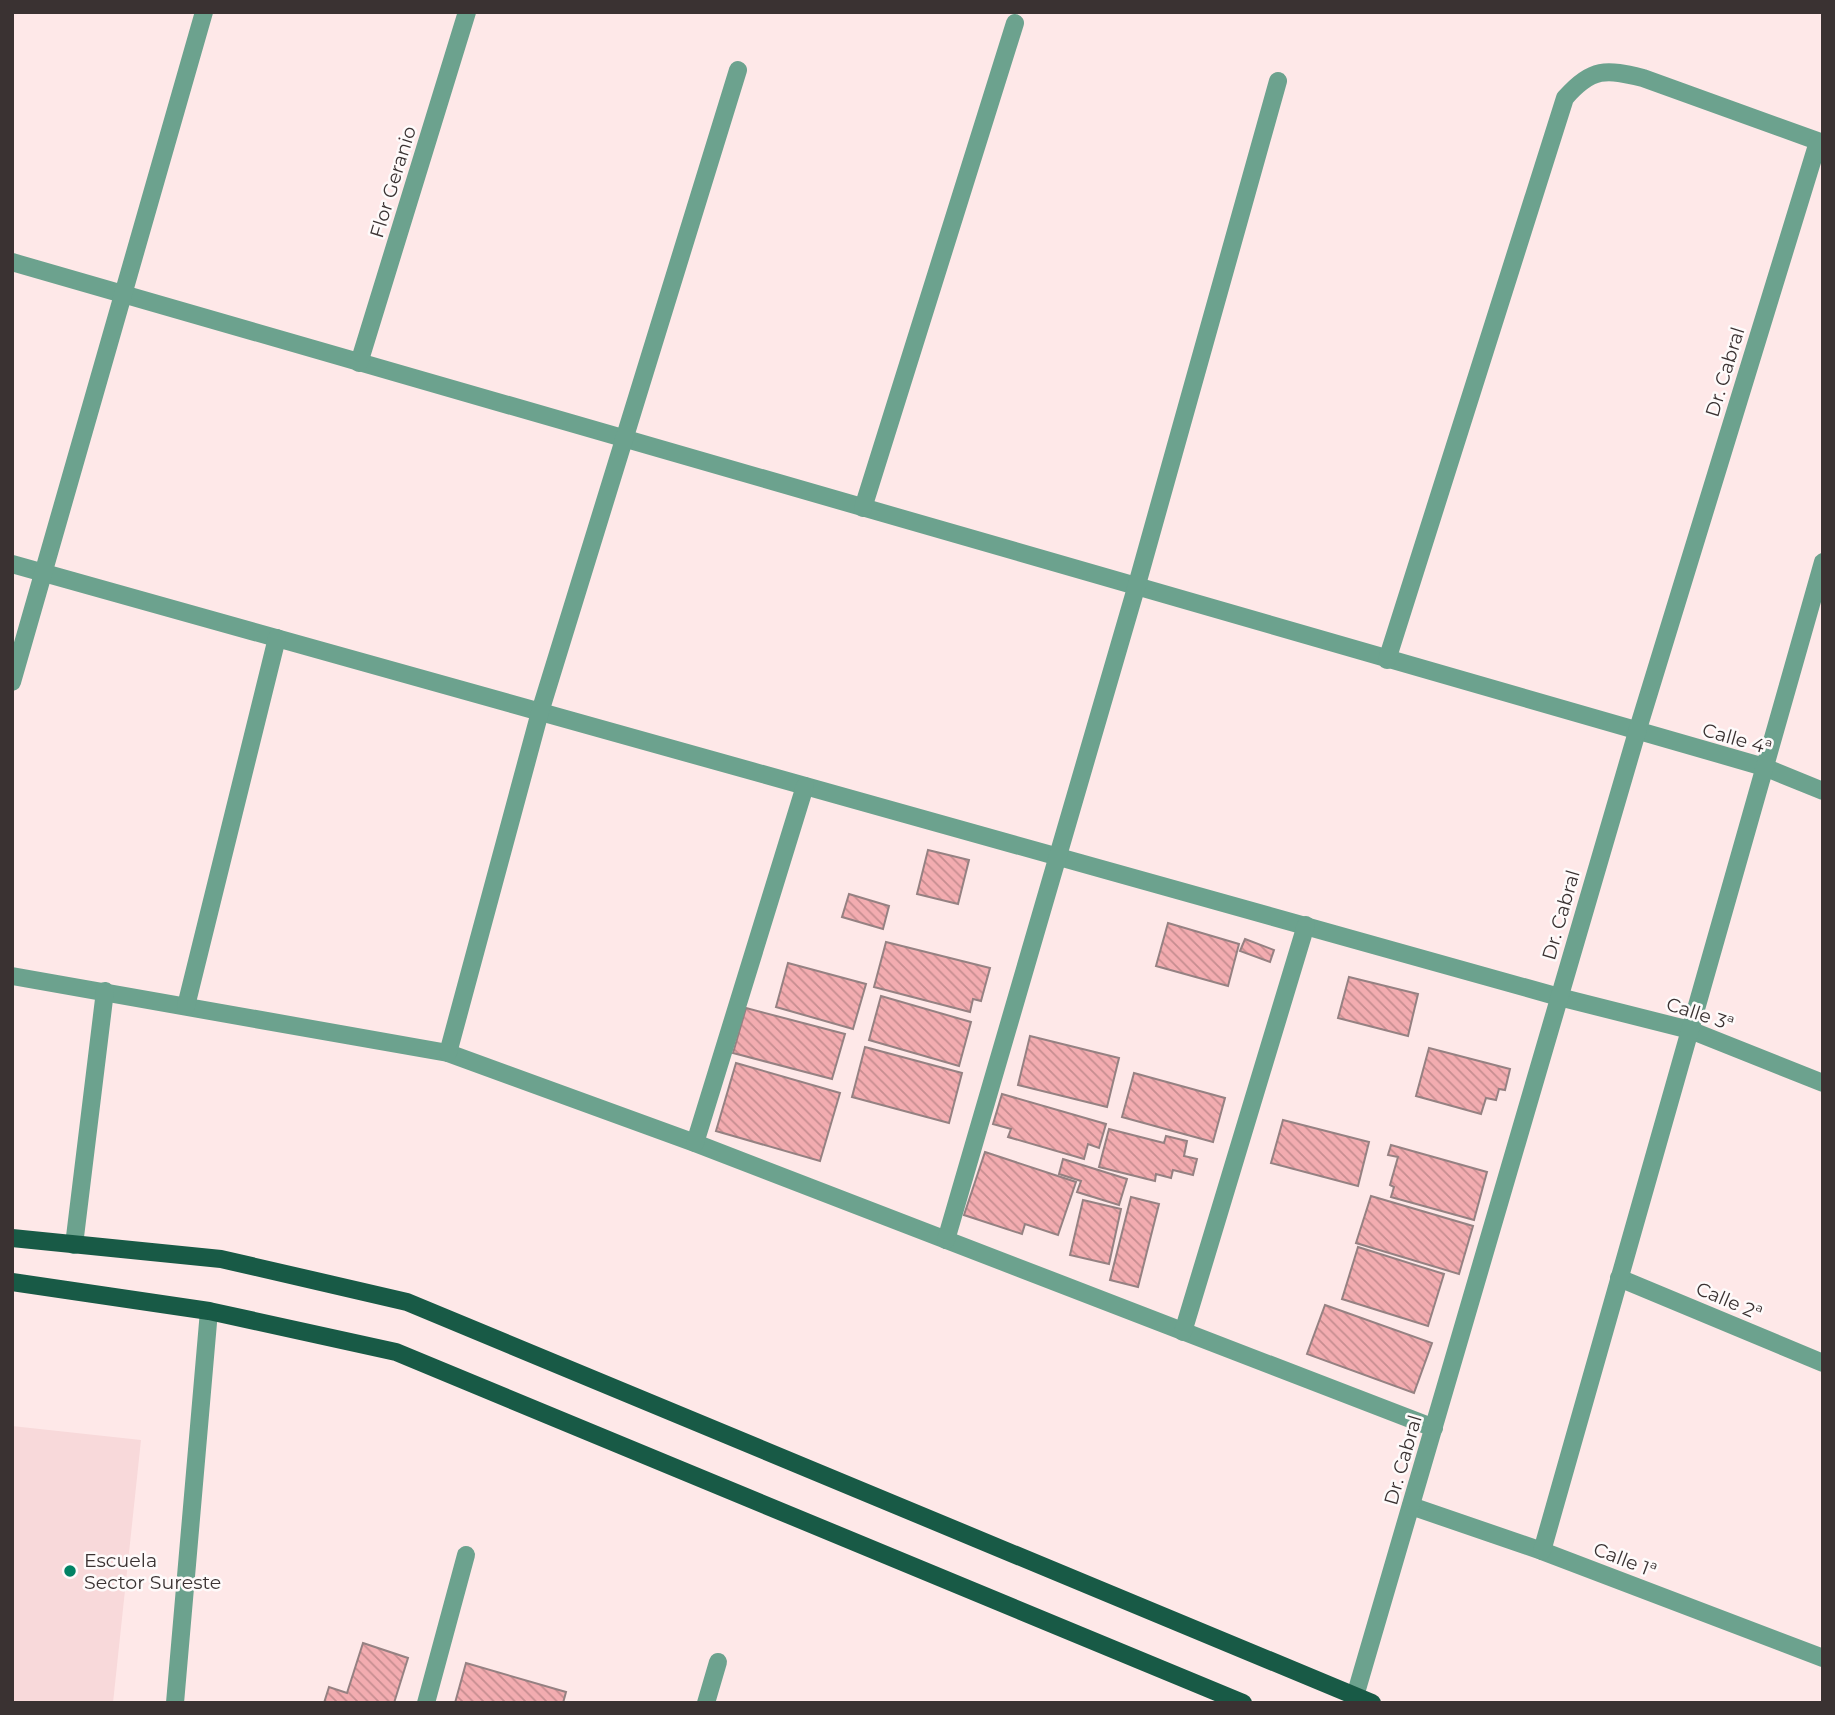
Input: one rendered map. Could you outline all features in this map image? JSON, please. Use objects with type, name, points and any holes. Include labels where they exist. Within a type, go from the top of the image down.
[{"type":"main road","points":[[12,1238],[221,1259],[407,1302],[1360,1701]]},
{"type":"main road","points":[[12,1282],[209,1311],[396,1352],[1243,1703]]},
{"type":"street","points":[[12,682],[204,12]]},
{"type":"street","name":"Flor Geranio","points":[[359,363],[467,12]]},
{"type":"street","points":[[863,508],[1015,23]]},
{"type":"street","points":[[448,1054],[540,712],[738,70]]},
{"type":"street","points":[[1387,660],[1565,97],[1578,83],[1595,73],[1613,71],[1643,78],[1820,143]]},
{"type":"street","points":[[946,1240],[1136,587],[1278,81]]},
{"type":"street","name":"Dr. Cabral","points":[[1360,1701],[1411,1506],[1559,996],[1637,732],[1820,143]]},
{"type":"street","name":"Calle 4ª","points":[[12,262],[623,441],[1764,767],[1823,791]]},
{"type":"street","points":[[1542,1551],[1823,562]]},
{"type":"street","name":"Calle 3ª","points":[[12,565],[1559,996],[1690,1030],[1823,1083]]},
{"type":"street","points":[[186,1006],[277,638]]},
{"type":"street","points":[[695,1143],[805,786]]},
{"type":"street","points":[[1183,1332],[1306,925]]},
{"type":"street","points":[[12,976],[448,1054],[695,1143],[1434,1428]]},
{"type":"street","points":[[74,1245],[105,991]]},
{"type":"street","name":"Calle 2ª","points":[[1619,1278],[1823,1363]]},
{"type":"street","points":[[175,1703],[209,1311]]},
{"type":"street","name":"Calle 1ª","points":[[1411,1506],[1542,1551],[1823,1658]]},
{"type":"street","points":[[426,1703],[466,1555]]},
{"type":"street","points":[[706,1703],[719,1661]]},
{"type":"shaded area","name":"Escuela Sector Sureste","points":[[12,1426],[141,1440],[113,1703],[12,1703]]},
{"type":"building","points":[[928,850],[969,860],[958,904],[917,894]]},
{"type":"building","points":[[849,894],[889,906],[883,929],[842,917]]},
{"type":"building","points":[[1168,923],[1239,944],[1228,986],[1156,966]]},
{"type":"building","points":[[1245,939],[1274,950],[1270,962],[1240,951]]},
{"type":"building","points":[[886,942],[990,968],[981,1001],[973,999],[970,1012],[874,987]]},
{"type":"building","points":[[788,963],[866,984],[853,1029],[776,1007]]},
{"type":"building","points":[[1349,977],[1418,994],[1408,1036],[1338,1018]]},
{"type":"building","points":[[881,996],[971,1022],[959,1066],[869,1040]]},
{"type":"building","points":[[746,1008],[845,1034],[832,1079],[733,1053]]},
{"type":"building","points":[[1030,1036],[1119,1058],[1107,1107],[1018,1085]]},
{"type":"building","points":[[865,1047],[962,1073],[949,1123],[852,1097]]},
{"type":"building","points":[[1429,1048],[1510,1069],[1505,1090],[1499,1089],[1496,1100],[1486,1098],[1481,1114],[1416,1096]]},
{"type":"building","points":[[736,1063],[840,1093],[820,1161],[716,1131]]},
{"type":"building","points":[[1134,1073],[1225,1098],[1213,1142],[1122,1117]]},
{"type":"building","points":[[1002,1094],[1106,1124],[1099,1148],[1088,1144],[1084,1159],[1008,1137],[1011,1129],[993,1124]]},
{"type":"building","points":[[1283,1120],[1369,1142],[1358,1186],[1271,1163]]},
{"type":"building","points":[[1109,1129],[1164,1143],[1166,1136],[1187,1141],[1184,1156],[1197,1159],[1193,1175],[1173,1170],[1171,1178],[1156,1174],[1155,1181],[1099,1167]]},
{"type":"building","points":[[1391,1145],[1487,1172],[1474,1220],[1391,1197],[1394,1187],[1390,1185],[1398,1157],[1388,1155]]},
{"type":"building","points":[[985,1152],[1076,1182],[1058,1235],[1025,1224],[1022,1234],[964,1215]]},
{"type":"building","points":[[1063,1159],[1127,1179],[1119,1205],[1077,1192],[1081,1181],[1059,1174]]},
{"type":"building","points":[[1371,1196],[1473,1226],[1459,1274],[1356,1243]]},
{"type":"building","points":[[1131,1197],[1159,1204],[1138,1287],[1110,1280]]},
{"type":"building","points":[[1083,1200],[1121,1209],[1109,1264],[1070,1255]]},
{"type":"building","points":[[1358,1247],[1444,1274],[1428,1326],[1342,1299]]},
{"type":"building","points":[[1325,1305],[1432,1343],[1414,1393],[1307,1354]]},
{"type":"building","points":[[363,1643],[408,1658],[394,1703],[324,1703],[329,1687],[347,1693]]},
{"type":"building","points":[[466,1663],[566,1692],[563,1703],[455,1703]]},
{"type":"place","name":"Escuela Sector Sureste","points":[[70,1571]]}]
